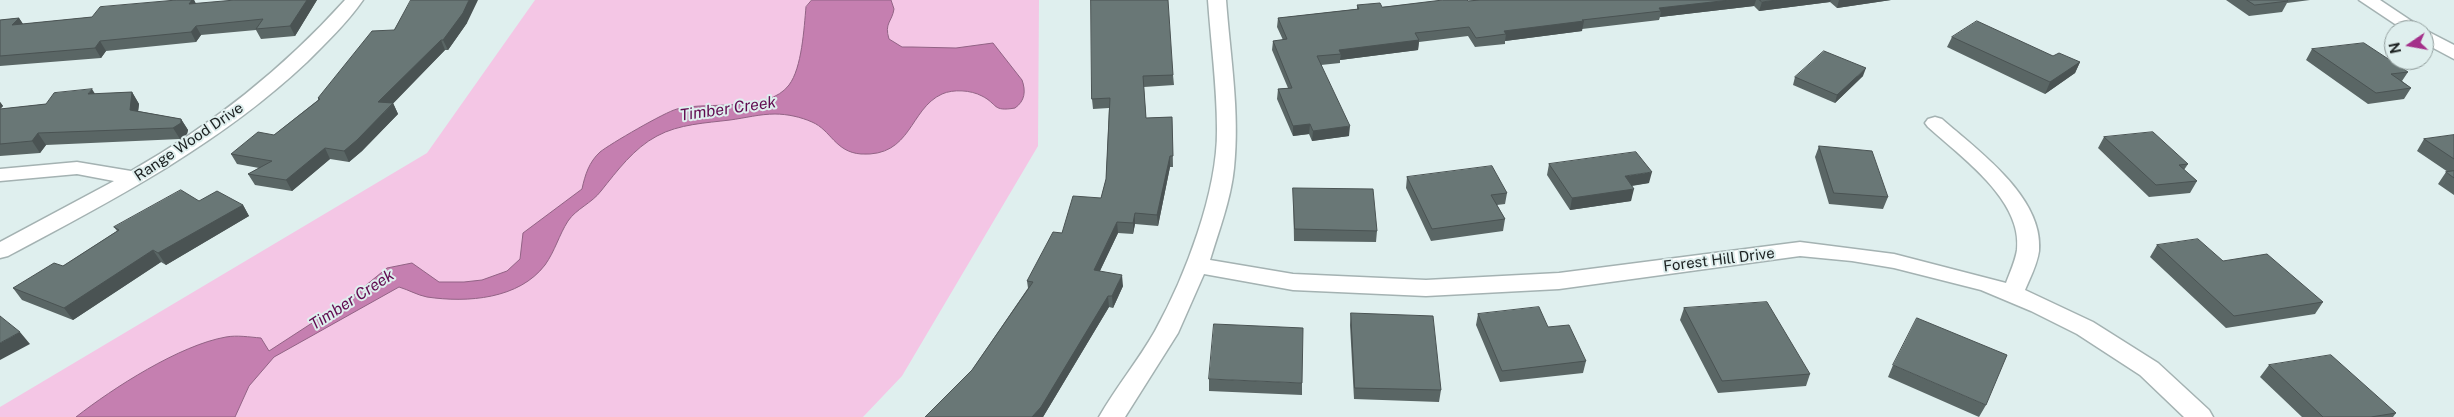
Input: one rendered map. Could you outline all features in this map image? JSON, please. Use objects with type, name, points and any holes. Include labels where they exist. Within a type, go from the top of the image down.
[{"type":"street","name":"Range Wood Drive","points":[[0,251],[136,178],[250,102],[300,59],[354,0]]},
{"type":"street","points":[[1112,417],[1166,333],[1197,265],[1218,198],[1227,130],[1220,0]]},
{"type":"street","points":[[2368,0],[2400,20]]},
{"type":"street","points":[[2434,41],[2454,53]]},
{"type":"street","points":[[1935,123],[1997,181],[2020,213],[2028,243],[2025,264],[2012,294]]},
{"type":"street","points":[[0,174],[77,168],[136,178]]},
{"type":"street","name":"Forest Hill Drive","points":[[1197,265],[1293,282],[1426,288],[1559,281],[1800,249],[1852,254],[1894,261],[1987,284],[2085,328],[2149,369],[2200,417]]},
{"type":"shaded area","points":[[535,0],[1039,0],[1038,146],[902,376],[863,417],[0,417],[0,407],[427,153]]},
{"type":"water","name":"Timber Creek","points":[[812,0],[891,0],[894,9],[887,29],[889,39],[902,47],[956,48],[993,43],[1022,80],[1024,88],[1023,99],[1015,108],[1002,109],[973,92],[946,92],[931,101],[900,140],[891,148],[878,153],[861,154],[852,152],[839,145],[824,130],[812,122],[784,115],[758,115],[693,125],[665,132],[649,141],[626,160],[597,195],[571,217],[545,265],[534,276],[507,292],[475,298],[443,299],[427,297],[399,287],[274,357],[249,386],[235,417],[76,417],[109,393],[148,369],[188,349],[208,342],[230,336],[261,338],[269,351],[349,299],[387,268],[412,263],[439,282],[482,280],[507,271],[520,259],[523,233],[582,189],[590,164],[606,148],[650,122],[677,109],[753,103],[779,94],[789,85],[797,69],[802,48],[806,7]]},
{"type":"building","points":[[192,0],[189,4],[235,0],[307,0],[290,26],[256,29],[263,19],[196,26],[191,32],[100,41],[95,48],[0,56],[0,20],[19,18],[12,25],[92,17],[100,7]]},
{"type":"building","points":[[411,0],[469,0],[463,13],[443,40],[378,102],[393,103],[344,151],[325,148],[286,180],[248,174],[272,161],[231,154],[258,132],[274,135],[320,99],[318,98],[372,31],[394,30]]},
{"type":"building","points":[[1091,0],[1168,0],[1173,75],[1143,76],[1146,118],[1172,117],[1173,156],[1170,156],[1157,215],[1135,213],[1133,223],[1117,222],[1094,270],[1122,275],[1112,296],[1108,296],[1041,407],[1032,417],[925,417],[972,370],[1033,282],[1027,281],[1053,232],[1062,233],[1073,196],[1101,198],[1106,179],[1110,98],[1092,99]]},
{"type":"building","points":[[1443,0],[1730,0],[1659,8],[1661,11],[1504,31],[1506,34],[1476,38],[1469,27],[1415,33],[1419,40],[1339,50],[1341,54],[1317,56],[1350,126],[1313,131],[1310,124],[1293,126],[1278,89],[1292,88],[1273,41],[1287,39],[1278,18],[1359,9],[1357,5],[1380,3],[1382,7]]},
{"type":"building","points":[[1760,0],[1777,0],[1762,2]]},
{"type":"building","points":[[2247,0],[2287,0],[2288,1],[2255,5]]},
{"type":"building","points":[[1977,21],[2053,56],[2059,53],[2080,62],[2050,82],[1952,37]]},
{"type":"building","points":[[2364,43],[2384,56],[2384,70],[2405,70],[2408,72],[2391,74],[2411,88],[2376,93],[2312,49]]},
{"type":"building","points":[[1824,51],[1866,68],[1837,95],[1795,77]]},
{"type":"building","points":[[92,89],[88,94],[132,92],[130,110],[181,119],[181,123],[173,128],[38,133],[32,141],[0,144],[0,109],[46,104],[54,93]]},
{"type":"building","points":[[2153,132],[2188,164],[2179,165],[2197,181],[2156,185],[2104,137]]},
{"type":"building","points":[[2454,135],[2454,159],[2424,139]]},
{"type":"building","points":[[1819,146],[1872,151],[1888,197],[1834,193]]},
{"type":"building","points":[[1636,152],[1652,172],[1625,176],[1634,189],[1572,198],[1549,164]]},
{"type":"building","points":[[1492,166],[1507,193],[1491,195],[1505,219],[1432,229],[1407,177]]},
{"type":"building","points":[[2454,171],[2454,178],[2446,172]]},
{"type":"building","points":[[1293,188],[1373,189],[1377,231],[1295,229]]},
{"type":"building","points":[[181,190],[199,201],[217,191],[243,205],[158,253],[153,250],[64,308],[13,288],[54,263],[63,266],[119,230],[114,227]]},
{"type":"building","points":[[2198,239],[2223,261],[2267,254],[2323,302],[2234,316],[2157,245]]},
{"type":"building","points":[[1767,302],[1810,374],[1722,381],[1684,308]]},
{"type":"building","points":[[1539,307],[1548,327],[1569,325],[1586,361],[1502,371],[1478,314]]},
{"type":"building","points":[[1351,313],[1433,316],[1441,390],[1355,388]]},
{"type":"building","points":[[0,316],[20,332],[0,343]]},
{"type":"building","points":[[1917,318],[2007,355],[1986,405],[1893,365]]},
{"type":"building","points":[[1214,324],[1303,328],[1302,383],[1209,379]]},
{"type":"building","points":[[2331,355],[2396,413],[2371,417],[2323,417],[2269,365]]}]
